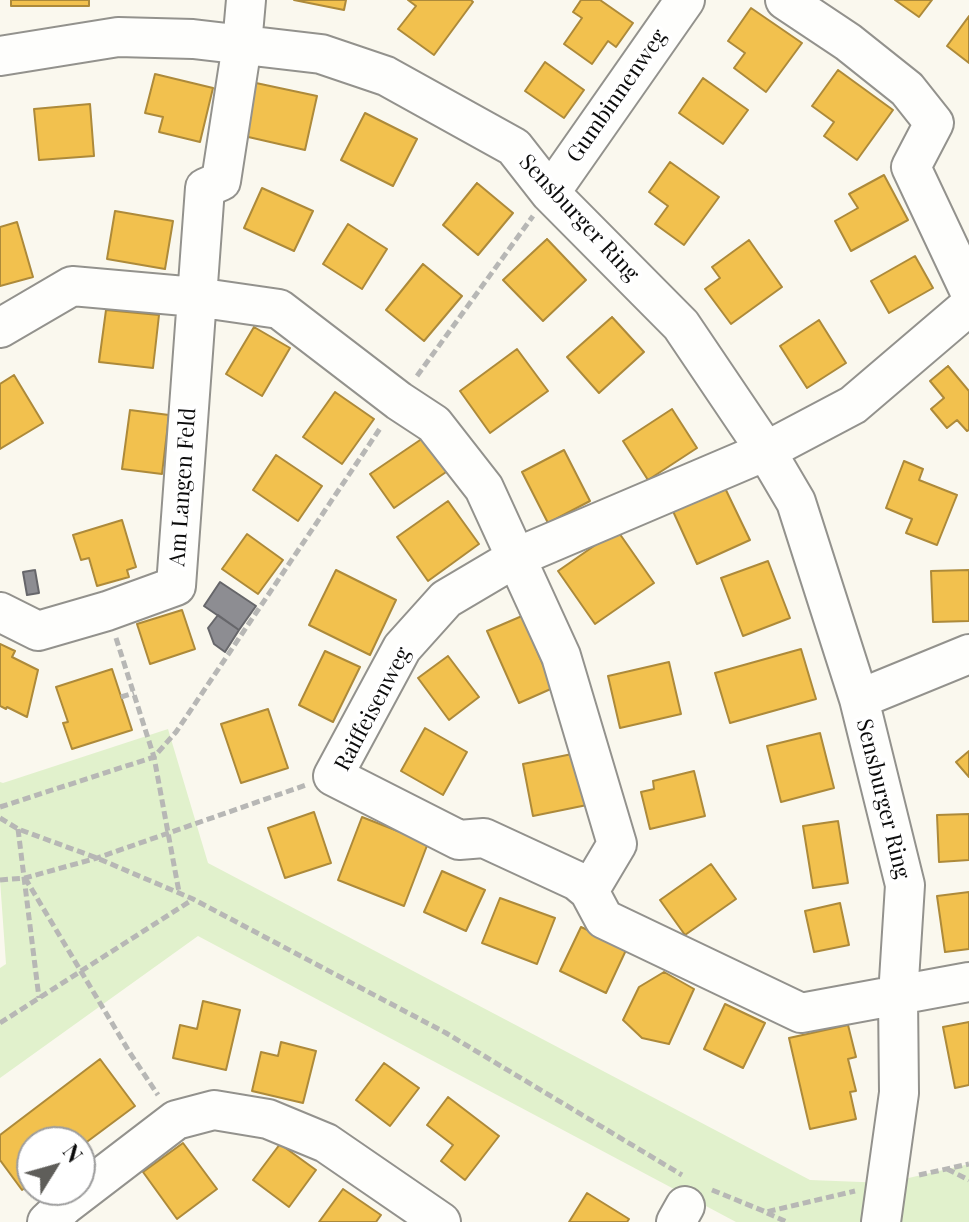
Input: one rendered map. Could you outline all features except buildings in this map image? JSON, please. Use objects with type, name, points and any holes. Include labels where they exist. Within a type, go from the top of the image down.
[{"type":"street","points":[[242,45],[246,0]]},
{"type":"street","name":"Gumbinnenweg","points":[[550,193],[685,0]]},
{"type":"street","points":[[785,0],[848,42],[907,89],[934,123],[911,167],[969,290]]},
{"type":"street","name":"Sensburger Ring","points":[[0,56],[118,37],[193,39],[321,54],[386,76],[514,147],[550,193],[681,325],[766,451],[796,502],[859,699],[905,885],[898,996],[899,1093],[881,1222]]},
{"type":"street","name":"Am Langen Feld","points":[[0,612],[38,631],[176,586],[205,188],[221,181],[242,45]]},
{"type":"street","points":[[0,328],[72,286],[196,297],[279,309],[434,424],[484,488],[561,656],[617,844],[589,891]]},
{"type":"street","points":[[766,451],[853,405],[969,306]]},
{"type":"street","name":"Raiffeisenweg","points":[[766,451],[517,557],[446,599],[402,648],[333,776],[459,840],[484,838],[577,881],[589,891],[604,919],[801,1013],[898,996]]},
{"type":"street","name":"Sensburger Ring","points":[[859,699],[969,654]]},
{"type":"street","points":[[898,996],[969,982]]},
{"type":"street","points":[[47,1222],[176,1120],[214,1110],[268,1119],[326,1143],[441,1222]]},
{"type":"path","points":[[0,807],[154,757],[176,732],[399,401],[550,193]]},
{"type":"path","points":[[107,611],[154,757],[179,893]]},
{"type":"path","points":[[121,697],[134,693]]},
{"type":"path","points":[[0,880],[25,878],[97,858],[333,776]]},
{"type":"path","points":[[0,818],[18,829],[97,858],[193,899],[446,1033],[686,1197],[766,1212],[787,1222]]},
{"type":"path","points":[[18,829],[39,998]]},
{"type":"path","points":[[25,878],[130,1053],[176,1120]]},
{"type":"path","points":[[0,1023],[193,899]]},
{"type":"path","points":[[766,1212],[969,1164]]},
{"type":"path","points":[[946,1169],[969,1180]]},
{"type":"green space","points":[[168,729],[208,863],[810,1180],[887,1183],[969,1164],[969,1222],[736,1222],[198,936],[0,1078],[0,968],[6,964],[0,880],[0,782]]}]
